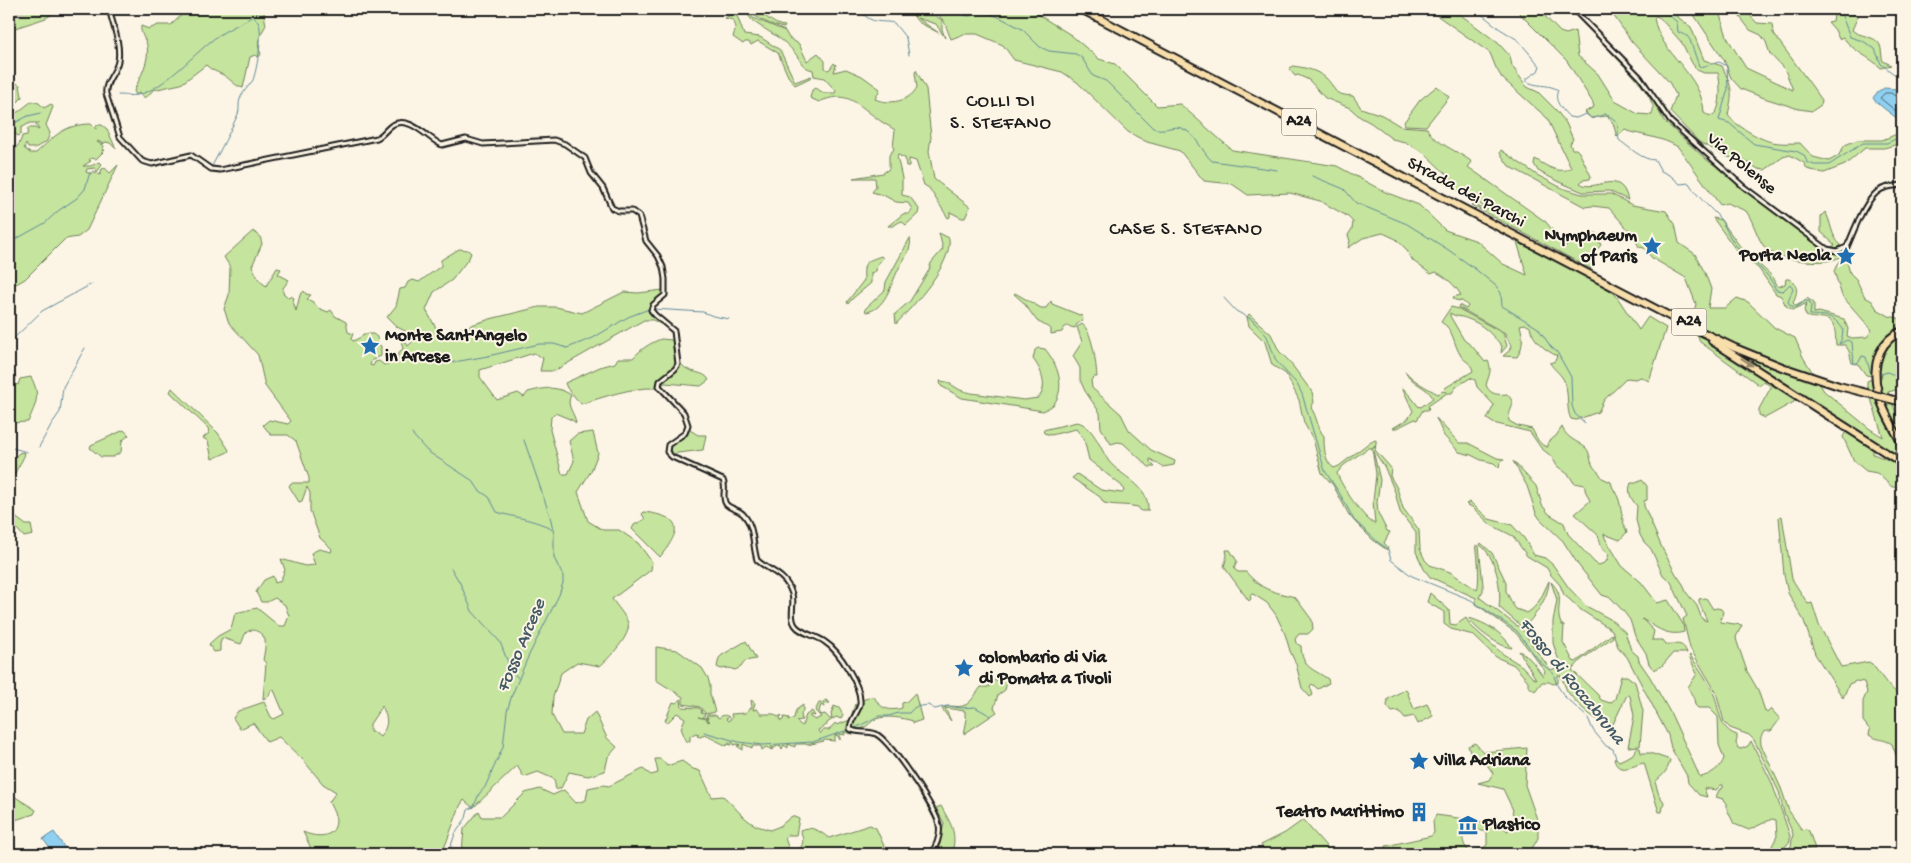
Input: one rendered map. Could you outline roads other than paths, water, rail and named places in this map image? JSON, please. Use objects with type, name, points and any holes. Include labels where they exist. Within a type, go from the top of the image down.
[{"type":"highway","name":"Strada dei Parchi","points":[[1080,9],[1598,277],[1709,332],[1782,365]]},
{"type":"highway","name":"Strada dei Parchi","points":[[1089,9],[1515,234]]},
{"type":"highway","name":"Strada dei Parchi","points":[[1598,277],[1675,319],[1739,350],[1782,365],[1902,400]]},
{"type":"highway","points":[[1675,319],[1746,361],[1902,463]]},
{"type":"highway","points":[[1902,331],[1887,341],[1880,352],[1876,365],[1876,382],[1881,402],[1902,444]]},
{"type":"street","points":[[109,9],[119,56],[116,69],[106,87],[106,94],[121,138],[146,163],[152,164],[191,156],[211,169],[219,170],[377,138],[391,126],[400,123],[412,125],[442,145],[465,139],[483,144],[554,140],[564,143],[582,155],[587,161],[592,175],[604,190],[611,207],[618,211],[633,212],[639,216],[646,241],[664,269],[665,295],[653,304],[651,309],[654,314],[674,330],[679,361],[676,368],[661,380],[659,384],[660,388],[684,414],[688,425],[685,433],[667,446],[667,452],[672,457],[723,480],[725,502],[728,506],[740,512],[745,518],[754,537],[757,560],[780,576],[791,592],[794,624],[801,630],[826,642],[848,670],[858,688],[860,702],[850,729],[878,735],[900,759],[932,807],[938,820],[940,833],[938,843],[931,854]]},
{"type":"street","name":"Via Polense","points":[[1573,9],[1640,77],[1668,119],[1749,191],[1827,249],[1835,251],[1847,248],[1864,210],[1874,196],[1883,188],[1902,185]]},
{"type":"water","points":[[1884,88],[1897,89],[1902,96],[1902,121],[1873,98]]},
{"type":"water","points":[[54,832],[66,850],[59,854],[54,854],[43,839]]},
{"type":"waterway","points":[[118,95],[137,95],[158,86],[219,35],[254,16],[262,9]]},
{"type":"waterway","points":[[957,9],[964,15],[970,16],[977,12],[991,14],[1022,29],[1040,47],[1049,51],[1076,54],[1082,58],[1093,76],[1106,81],[1153,128],[1178,127],[1186,130],[1212,161],[1277,170]]},
{"type":"waterway","points":[[1475,9],[1500,29],[1518,40],[1540,66],[1538,71],[1525,80],[1533,84],[1558,90],[1557,101],[1569,117],[1576,118],[1586,114],[1592,119],[1605,114],[1614,119],[1617,124],[1619,140],[1641,156],[1655,160],[1661,171],[1671,176],[1680,184],[1689,183],[1698,196],[1717,215],[1737,247],[1769,277],[1776,290],[1783,291],[1790,284],[1793,288],[1788,302],[1791,306],[1797,307],[1805,301],[1809,301],[1811,305],[1810,315],[1825,316],[1836,321],[1843,329],[1839,344],[1847,340],[1852,342],[1854,364],[1859,362],[1862,356],[1866,357],[1871,374],[1873,374]]},
{"type":"waterway","points":[[1642,9],[1642,11],[1652,9]]},
{"type":"waterway","points":[[1656,9],[1663,10],[1677,22],[1678,32],[1687,36],[1690,40],[1699,66],[1719,62],[1727,66],[1728,89],[1719,120],[1729,123],[1754,144],[1796,151],[1804,155],[1807,162],[1814,165],[1829,165],[1863,143],[1887,143],[1902,136]]},
{"type":"waterway","points":[[1834,9],[1842,16],[1850,37],[1863,41],[1875,49],[1881,64],[1894,74],[1902,75]]},
{"type":"waterway","points":[[862,13],[874,21],[894,23],[906,38],[909,55]]},
{"type":"waterway","points":[[212,166],[238,114],[239,101],[255,75],[260,27],[253,17]]},
{"type":"waterway","points":[[9,126],[28,116],[41,113]]},
{"type":"waterway","points":[[9,243],[45,223],[77,198],[85,189],[90,172]]},
{"type":"waterway","points":[[1312,176],[1344,189],[1356,203],[1407,224],[1447,249],[1496,286],[1501,293],[1502,306],[1538,328],[1551,347],[1557,352],[1571,377],[1572,406],[1575,414],[1585,423]]},
{"type":"waterway","points":[[9,343],[42,311],[92,284]]},
{"type":"waterway","name":"Fosso di Roccabruna","points":[[1224,298],[1236,311],[1251,319],[1267,336],[1276,361],[1297,384],[1302,394],[1325,471],[1354,520],[1388,549],[1391,560],[1412,576],[1471,600],[1517,631],[1540,662],[1553,673],[1557,685],[1565,697],[1588,718],[1593,730],[1606,746],[1613,749],[1616,758]]},
{"type":"waterway","points":[[437,365],[539,344],[554,344],[567,348],[593,338],[628,317],[649,309]]},
{"type":"waterway","points":[[653,309],[703,312],[729,319]]},
{"type":"waterway","points":[[39,447],[60,412],[63,387],[85,348]]},
{"type":"waterway","points":[[1879,375],[1887,372],[1902,378]]},
{"type":"waterway","points":[[412,434],[427,451],[473,481],[479,490],[489,497],[497,512],[535,522],[552,530]]},
{"type":"waterway","name":"Fosso Arcese","points":[[448,854],[455,834],[466,818],[468,810],[474,806],[479,794],[485,787],[503,747],[507,711],[512,695],[563,583],[563,576],[554,558],[554,534],[550,516],[524,440]]},
{"type":"waterway","points":[[9,447],[27,452]]},
{"type":"waterway","points":[[451,568],[460,583],[472,611],[500,642],[511,670],[518,678]]},
{"type":"waterway","points":[[853,729],[879,716],[909,713],[915,707],[928,705],[935,709],[947,706],[975,707],[991,716]]},
{"type":"waterway","points":[[704,732],[739,742],[763,745],[813,742],[848,730]]},
{"type":"tunnel","points":[[9,12],[14,9]]},
{"type":"tunnel","points":[[9,20],[28,9]]},
{"type":"place","name":"Nymphaeum of Paris","points":[[1652,246]]},
{"type":"place","name":"Porta Neola","points":[[1846,256]]},
{"type":"place","name":"Monte Sant'Angelo in Arcese","points":[[370,346]]},
{"type":"place","name":"colombario di Via di Pomata a Tivoli","points":[[964,668]]},
{"type":"place","name":"Villa Adriana","points":[[1419,761]]},
{"type":"place","name":"Teatro Marittimo","points":[[1419,812]]},
{"type":"place","name":"Plastico","points":[[1468,825]]},
{"type":"district","name":"COLLI DI S. STEFANO","points":[[1001,113]]},
{"type":"district","name":"CASE S. STEFANO","points":[[1186,230]]}]
